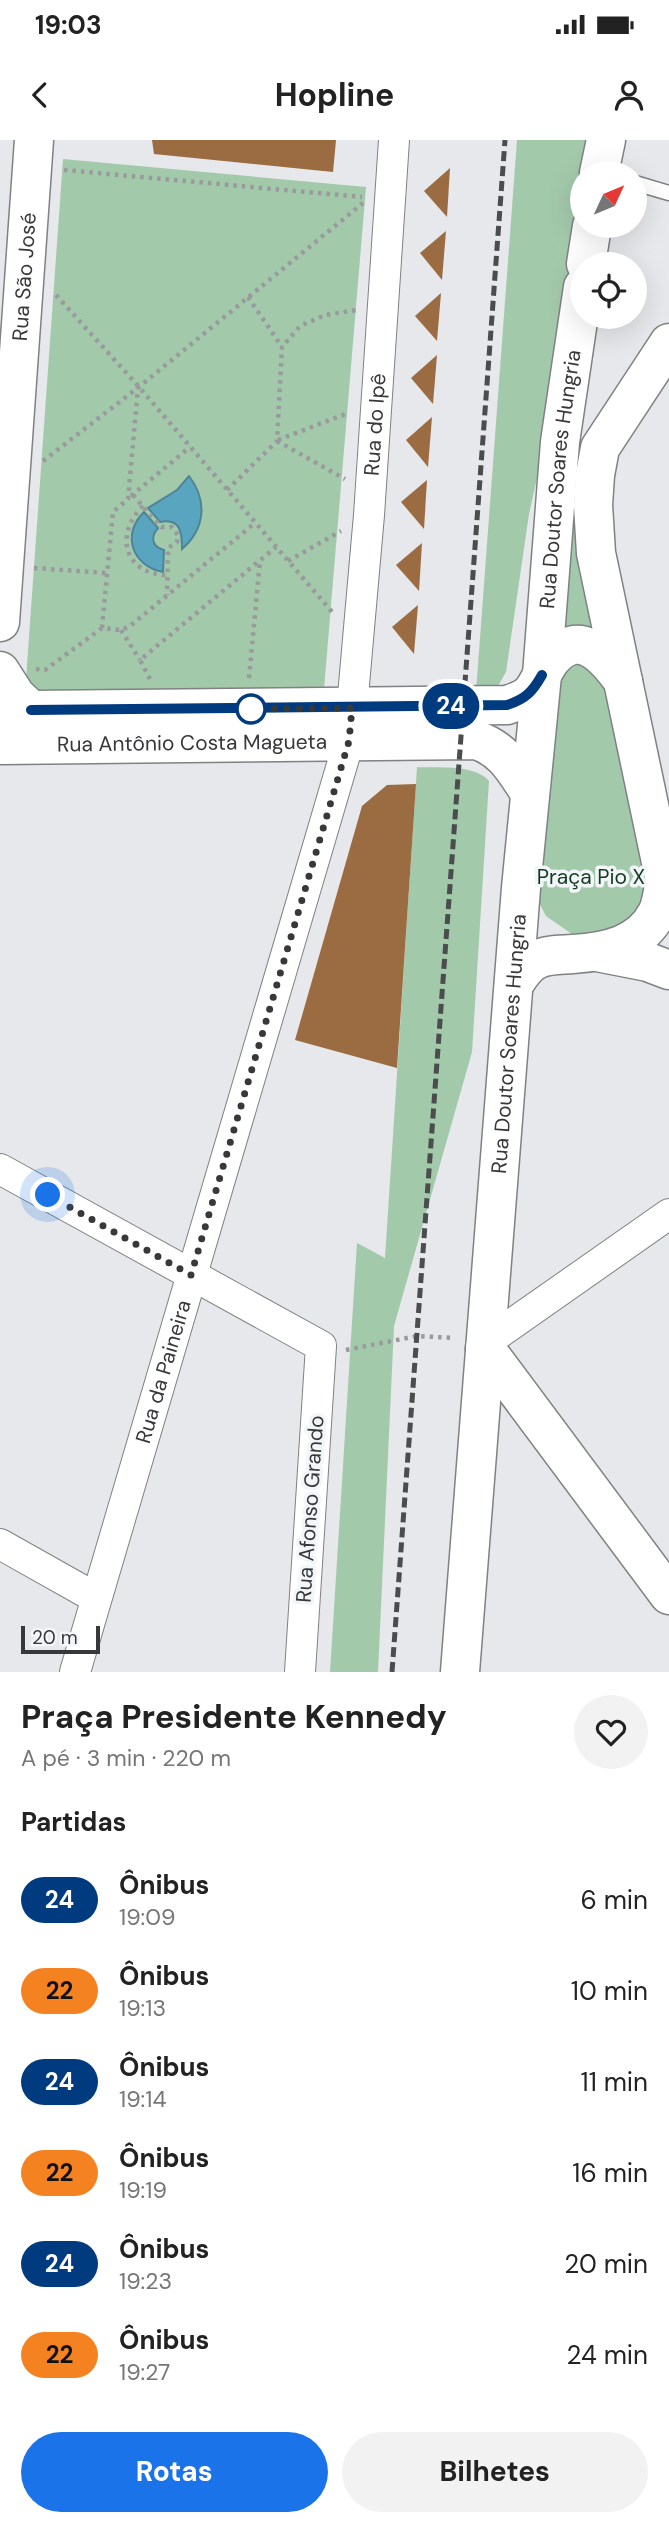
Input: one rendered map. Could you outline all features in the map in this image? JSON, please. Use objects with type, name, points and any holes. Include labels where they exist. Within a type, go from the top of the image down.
[{"type":"main road","points":[[602,161],[606,140]]},
{"type":"main road","name":"Rua São José","points":[[0,622],[33,154]]},
{"type":"main road","name":"Rua Doutor Soares Hungria","points":[[460,1672],[521,888],[542,675],[560,442],[577,329]]},
{"type":"main road","points":[[514,984],[522,972],[536,960],[550,956],[601,952],[629,943],[646,929],[667,894],[596,553],[593,505],[600,448],[669,343]]},
{"type":"main road","points":[[485,706],[506,696],[517,679],[545,501],[560,442]]},
{"type":"main road","name":"Rua Antônio Costa Magueta","points":[[7,733],[350,724],[507,705],[522,700],[533,691],[552,659],[564,649],[577,645],[590,647],[600,653],[623,681]]},
{"type":"main road","points":[[7,733],[16,696],[17,670]]},
{"type":"main road","name":"Rua Antônio Costa Magueta","points":[[7,733],[167,709],[247,709],[476,740],[491,745],[509,761],[530,793]]},
{"type":"main road","points":[[521,888],[538,922],[556,940],[575,948],[648,962],[669,970]]},
{"type":"main road","points":[[485,1345],[669,1595]]},
{"type":"main road","points":[[478,1438],[519,1429],[555,1441]]},
{"type":"street","name":"Rua do Ipê","points":[[350,724],[370,504],[394,140]]},
{"type":"street","name":"Rua da Paineira","points":[[75,1672],[350,724]]},
{"type":"street","points":[[0,1169],[321,1346]]},
{"type":"street","points":[[485,1345],[669,1214]]},
{"type":"street","name":"Rua Afonso Grando","points":[[300,1672],[321,1346]]},
{"type":"street","points":[[0,1545],[96,1598]]},
{"type":"lane","points":[[648,186],[669,192]]},
{"type":"path","points":[[9,487],[138,387],[369,198],[33,154]]},
{"type":"path","points":[[25,261],[138,387],[357,641]]},
{"type":"path","points":[[248,297],[282,347],[277,441]]},
{"type":"path","points":[[282,347],[300,326],[325,315],[382,306]]},
{"type":"path","points":[[128,499],[138,387]]},
{"type":"path","points":[[227,490],[277,441],[376,402]]},
{"type":"path","points":[[277,441],[370,504],[288,561]]},
{"type":"path","points":[[102,628],[113,512],[190,447]]},
{"type":"path","points":[[133,495],[161,527],[172,527],[178,535],[174,545],[168,548],[167,596]]},
{"type":"path","points":[[143,506],[131,519],[127,530],[129,554],[136,564],[146,571],[167,575]]},
{"type":"path","points":[[17,670],[45,670],[102,628],[121,630],[130,626],[255,523]]},
{"type":"path","points":[[140,660],[276,547]]},
{"type":"path","points":[[247,709],[260,561]]},
{"type":"path","points":[[4,566],[107,573]]},
{"type":"path","points":[[121,630],[167,709]]},
{"type":"path","points":[[321,1346],[350,1350],[417,1336],[452,1338],[485,1345]]},
{"type":"green space","points":[[517,140],[597,140],[588,161],[570,161],[570,238],[580,238],[578,252],[570,252],[570,299],[546,438],[529,514],[506,672],[498,686],[476,692]]},
{"type":"green space","points":[[63,159],[366,187],[324,689],[39,692],[26,679]]},
{"type":"green space","name":"Praça Pio X","points":[[575,438],[600,442],[651,885],[626,931],[579,939],[546,916],[537,899]]},
{"type":"green space","points":[[417,767],[465,769],[489,781],[472,1052],[394,1326],[378,1672],[330,1672],[357,1243],[385,1258]]},
{"type":"water","points":[[189,476],[199,495],[201,514],[195,533],[182,549],[179,528],[172,522],[160,522],[148,508],[177,490]]},
{"type":"water","points":[[144,512],[158,528],[154,541],[157,547],[164,550],[163,572],[144,563],[133,548],[133,530]]},
{"type":"building","points":[[152,140],[336,140],[333,172],[154,154]]},
{"type":"building","points":[[450,168],[447,217],[424,191]]},
{"type":"building","points":[[446,231],[442,280],[420,253]]},
{"type":"building","points":[[441,293],[437,341],[415,316]]},
{"type":"building","points":[[437,355],[433,404],[411,378]]},
{"type":"building","points":[[432,417],[428,467],[406,440]]},
{"type":"building","points":[[427,480],[424,529],[401,502]]},
{"type":"building","points":[[422,543],[419,591],[396,565]]},
{"type":"building","points":[[418,605],[414,654],[392,627]]},
{"type":"building","points":[[416,784],[397,1068],[295,1040],[362,806],[387,785]]},
{"type":"railway","points":[[392,1672],[505,140]]},
{"type":"bus line","name":"24","points":[[31,710],[507,705],[522,700],[533,691],[542,675]]},
{"type":"route","points":[[48,1195],[191,1275],[349,741],[352,708],[247,709],[251,709]]}]
